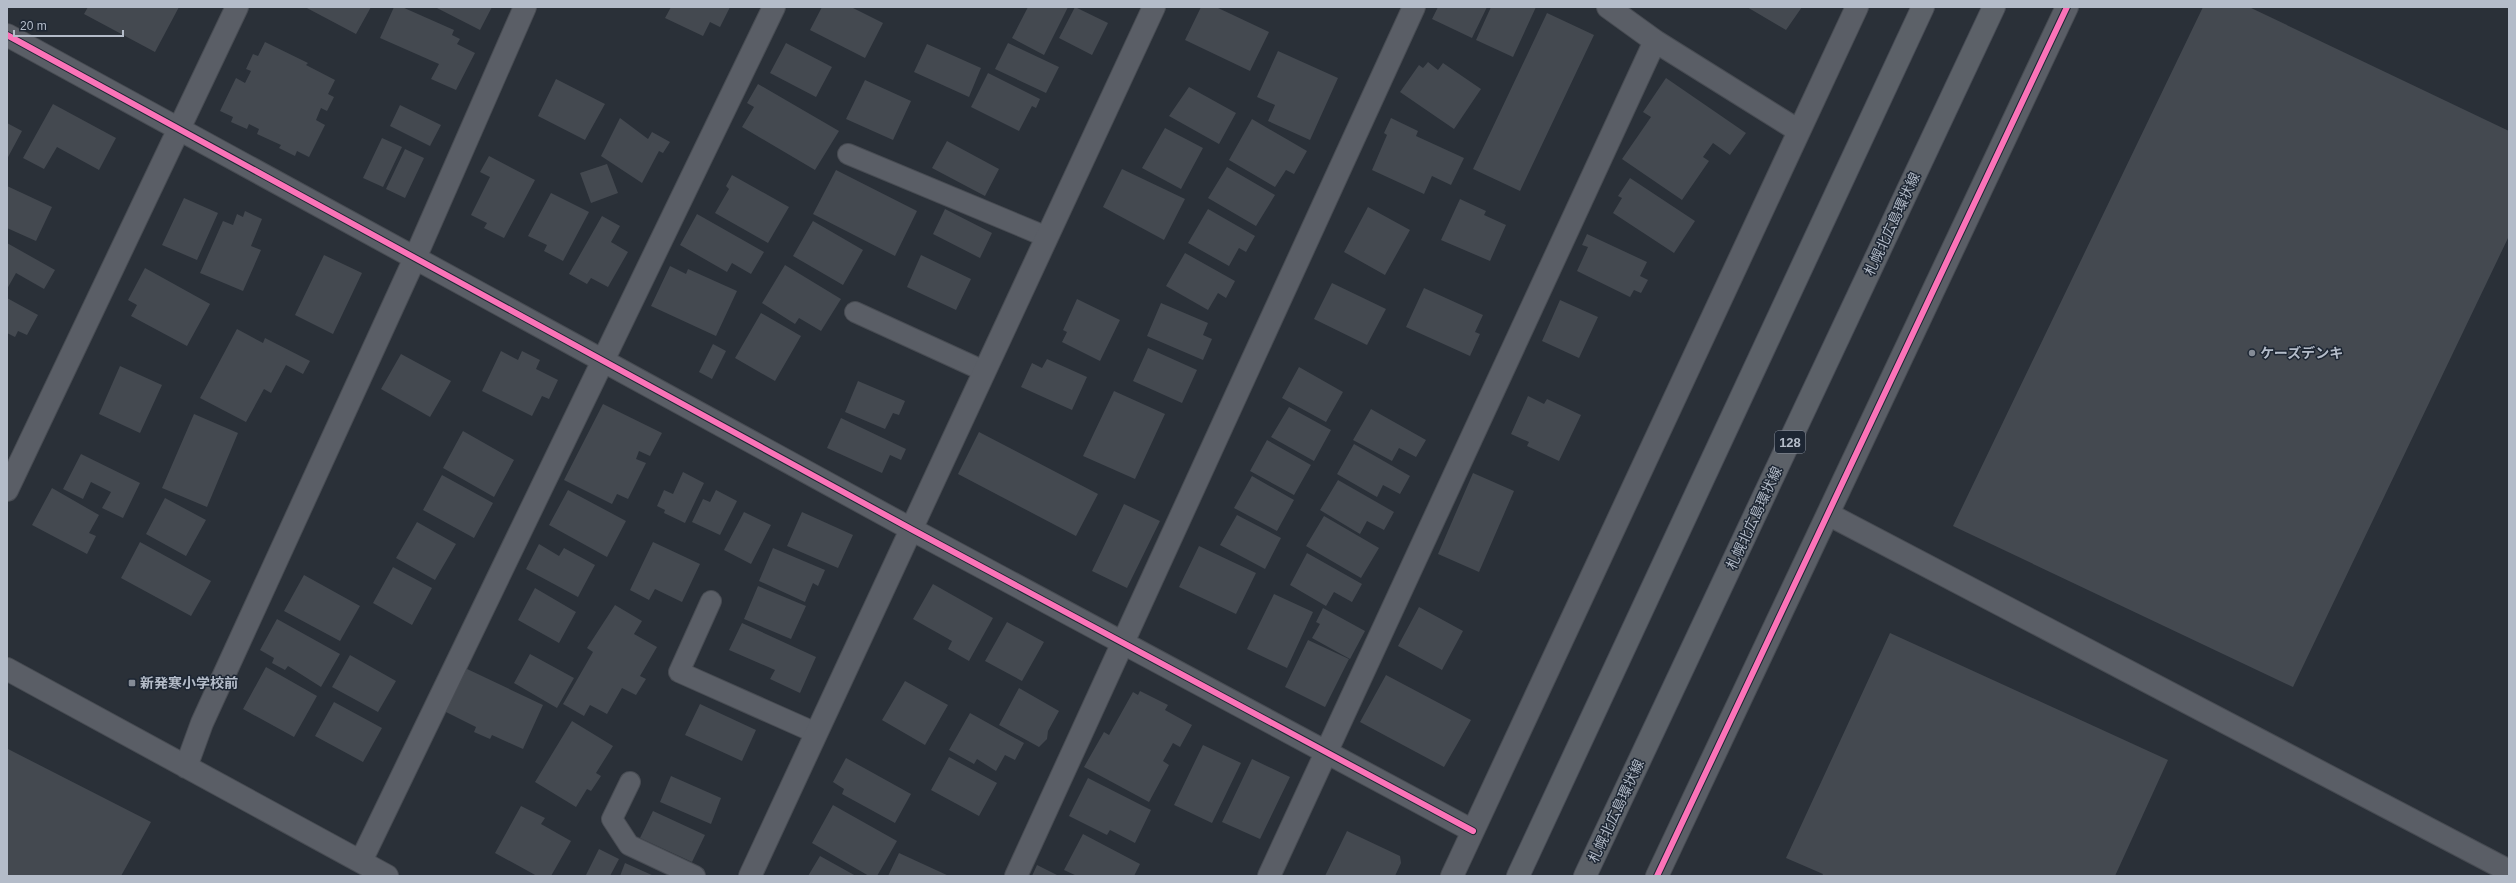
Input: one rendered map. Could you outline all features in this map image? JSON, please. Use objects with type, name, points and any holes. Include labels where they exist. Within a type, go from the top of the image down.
[{"type":"main road","points":[[1518,876],[1923,7]]},
{"type":"main road","name":"札幌北広島環状線","points":[[1585,876],[1994,7]]},
{"type":"street","points":[[7,490],[237,7]]},
{"type":"street","points":[[186,767],[202,723],[415,258],[525,7]]},
{"type":"street","points":[[361,861],[774,7]]},
{"type":"street","points":[[750,876],[1154,7]]},
{"type":"street","points":[[1016,876],[1414,7]]},
{"type":"street","points":[[1608,7],[1655,41],[1799,131]]},
{"type":"street","points":[[1452,876],[1857,7]]},
{"type":"street","points":[[1657,876],[2067,7]]},
{"type":"street","points":[[7,35],[910,529],[1473,831]]},
{"type":"street","points":[[1269,876],[1325,752],[1655,41]]},
{"type":"street","points":[[1828,514],[2509,871]]},
{"type":"street","points":[[7,670],[387,876]]},
{"type":"lane","points":[[848,154],[1047,237]]},
{"type":"lane","points":[[855,312],[984,371]]},
{"type":"lane","points":[[711,601],[679,672],[816,733]]},
{"type":"lane","points":[[630,782],[612,819],[629,845],[695,876]]},
{"type":"building","points":[[88,7],[179,7],[155,52],[84,14]]},
{"type":"building","points":[[305,7],[371,7],[356,34]]},
{"type":"building","points":[[394,7],[402,7],[454,30],[452,35],[460,39],[457,44],[475,53],[456,90],[431,79],[439,64],[380,38]]},
{"type":"building","points":[[435,7],[492,7],[480,30]]},
{"type":"building","points":[[671,7],[730,7],[720,27],[710,22],[703,36],[665,18]]},
{"type":"building","points":[[822,7],[851,7],[883,23],[865,58],[810,30]]},
{"type":"building","points":[[1028,7],[1068,7],[1044,55],[1012,38]]},
{"type":"building","points":[[1075,7],[1108,23],[1092,55],[1059,38]]},
{"type":"building","points":[[1201,7],[1216,7],[1269,32],[1250,71],[1185,40]]},
{"type":"building","points":[[1438,7],[1487,7],[1472,38],[1432,19]]},
{"type":"building","points":[[1491,7],[1536,7],[1513,57],[1476,40]]},
{"type":"building","points":[[1747,7],[1802,7],[1786,30]]},
{"type":"building","points":[[2203,7],[2249,7],[2509,131],[2509,236],[2293,687],[1953,526]]},
{"type":"building","points":[[1547,13],[1594,35],[1520,191],[1473,169]]},
{"type":"building","points":[[265,42],[308,63],[306,65],[335,80],[328,94],[334,97],[327,111],[321,108],[316,120],[325,125],[309,157],[297,151],[295,156],[279,148],[281,145],[257,134],[259,129],[249,124],[247,129],[231,122],[233,117],[220,111],[236,78],[245,83],[251,71],[246,69],[253,54],[258,56]]},
{"type":"building","points":[[786,43],[832,67],[816,97],[770,73]]},
{"type":"building","points":[[1008,43],[1059,67],[1046,93],[995,69]]},
{"type":"building","points":[[927,44],[981,68],[969,97],[914,72]]},
{"type":"building","points":[[1278,51],[1338,78],[1310,140],[1268,121],[1275,105],[1257,97]]},
{"type":"building","points":[[1428,62],[1438,70],[1443,63],[1481,89],[1454,129],[1400,92],[1419,65],[1423,68]]},
{"type":"building","points":[[988,73],[1040,99],[1036,108],[1032,106],[1019,131],[971,107]]},
{"type":"building","points":[[1666,78],[1746,133],[1730,155],[1713,143],[1703,157],[1709,161],[1682,200],[1622,159],[1651,117],[1643,112]]},
{"type":"building","points":[[556,79],[605,104],[585,140],[538,116]]},
{"type":"building","points":[[865,80],[911,101],[893,140],[846,119]]},
{"type":"building","points":[[758,84],[839,131],[815,170],[742,127],[754,107],[747,103]]},
{"type":"building","points":[[1189,87],[1236,113],[1219,144],[1169,116]]},
{"type":"building","points":[[53,104],[116,138],[99,170],[57,147],[44,169],[23,158]]},
{"type":"building","points":[[400,105],[441,125],[430,146],[390,126]]},
{"type":"building","points":[[620,118],[648,139],[652,132],[670,142],[663,153],[659,151],[642,183],[601,156]]},
{"type":"building","points":[[1391,118],[1418,131],[1416,136],[1464,158],[1451,185],[1432,176],[1424,194],[1372,170],[1387,135],[1384,133]]},
{"type":"building","points":[[1252,119],[1307,151],[1294,174],[1286,170],[1275,187],[1229,160]]},
{"type":"building","points":[[7,123],[22,131],[7,159]]},
{"type":"building","points":[[1165,128],[1203,148],[1181,189],[1142,168]]},
{"type":"building","points":[[382,138],[402,147],[383,187],[363,178]]},
{"type":"building","points":[[947,141],[999,169],[985,196],[932,168]]},
{"type":"building","points":[[405,149],[424,158],[405,198],[386,189]]},
{"type":"building","points":[[489,156],[535,180],[504,238],[484,228],[487,223],[471,215],[490,177],[480,172]]},
{"type":"building","points":[[607,164],[618,193],[591,203],[580,173]]},
{"type":"building","points":[[1227,167],[1275,195],[1256,226],[1208,198]]},
{"type":"building","points":[[1122,169],[1185,199],[1164,240],[1103,207]]},
{"type":"building","points":[[836,170],[917,211],[895,256],[813,214]]},
{"type":"building","points":[[732,175],[789,207],[768,243],[715,213],[729,189],[726,186]]},
{"type":"building","points":[[1630,178],[1695,221],[1674,253],[1613,213],[1622,198],[1618,196]]},
{"type":"building","points":[[7,186],[52,207],[36,241],[7,228]]},
{"type":"building","points":[[551,193],[589,212],[563,261],[544,251],[547,245],[528,236]]},
{"type":"building","points":[[184,198],[218,213],[197,260],[162,245]]},
{"type":"building","points":[[1460,199],[1486,211],[1484,215],[1506,225],[1490,261],[1441,240]]},
{"type":"building","points":[[1368,207],[1410,230],[1385,275],[1344,252]]},
{"type":"building","points":[[945,209],[992,233],[980,258],[933,234]]},
{"type":"building","points":[[1208,209],[1255,236],[1246,252],[1239,248],[1229,266],[1188,243]]},
{"type":"building","points":[[245,211],[262,219],[251,246],[261,250],[243,291],[200,273],[223,221],[233,225],[237,214],[243,217]]},
{"type":"building","points":[[697,214],[764,252],[751,274],[732,263],[727,272],[680,245]]},
{"type":"building","points":[[602,216],[620,226],[611,242],[628,252],[608,287],[591,278],[587,284],[569,274]]},
{"type":"building","points":[[813,221],[863,250],[843,285],[793,256]]},
{"type":"building","points":[[1587,234],[1647,262],[1640,276],[1648,280],[1641,293],[1634,290],[1630,297],[1577,271],[1588,247],[1582,245]]},
{"type":"building","points":[[7,243],[55,270],[44,289],[16,273],[7,289]]},
{"type":"building","points":[[1185,253],[1235,281],[1226,298],[1218,293],[1208,310],[1166,286]]},
{"type":"building","points":[[324,255],[362,273],[333,334],[295,315]]},
{"type":"building","points":[[921,255],[971,279],[956,310],[907,287]]},
{"type":"building","points":[[785,265],[841,299],[821,331],[799,318],[795,324],[762,303]]},
{"type":"building","points":[[670,266],[686,274],[688,269],[737,291],[716,336],[651,306]]},
{"type":"building","points":[[145,268],[210,304],[187,346],[131,316],[137,305],[128,300]]},
{"type":"building","points":[[1332,283],[1386,309],[1367,345],[1314,319]]},
{"type":"building","points":[[1424,288],[1483,315],[1475,332],[1480,334],[1470,356],[1406,327]]},
{"type":"building","points":[[7,298],[38,315],[27,335],[18,331],[15,337],[7,333]]},
{"type":"building","points":[[1077,299],[1120,320],[1100,361],[1062,342],[1067,332],[1063,330]]},
{"type":"building","points":[[1560,300],[1598,317],[1579,358],[1542,341]]},
{"type":"building","points":[[1161,303],[1208,323],[1203,335],[1212,339],[1203,360],[1147,336]]},
{"type":"building","points":[[761,313],[801,336],[775,381],[735,358]]},
{"type":"building","points":[[237,329],[263,343],[265,338],[310,361],[303,374],[286,365],[271,393],[264,389],[246,422],[200,398]]},
{"type":"building","points":[[713,344],[726,351],[712,379],[699,372]]},
{"type":"building","points":[[1148,348],[1197,370],[1182,403],[1133,381]]},
{"type":"building","points":[[501,351],[518,360],[522,351],[540,360],[536,369],[558,380],[549,399],[542,396],[532,416],[482,391]]},
{"type":"building","points":[[401,354],[451,381],[430,417],[381,389]]},
{"type":"building","points":[[1047,359],[1087,377],[1072,410],[1021,387],[1032,363],[1042,368]]},
{"type":"building","points":[[120,366],[162,385],[140,433],[99,414]]},
{"type":"building","points":[[1299,367],[1343,392],[1326,422],[1282,398]]},
{"type":"building","points":[[858,381],[905,401],[899,415],[893,413],[885,429],[845,412]]},
{"type":"building","points":[[1114,391],[1165,414],[1135,479],[1083,456]]},
{"type":"building","points":[[1528,396],[1544,404],[1547,399],[1581,415],[1559,461],[1527,446],[1529,442],[1511,434]]},
{"type":"building","points":[[603,404],[662,433],[650,456],[639,451],[636,459],[646,463],[628,499],[617,494],[612,504],[564,480]]},
{"type":"building","points":[[1289,407],[1331,430],[1314,461],[1271,437]]},
{"type":"building","points":[[1371,409],[1426,440],[1416,457],[1399,448],[1392,461],[1353,440]]},
{"type":"building","points":[[194,414],[238,433],[207,507],[162,488]]},
{"type":"building","points":[[841,418],[906,449],[901,460],[890,455],[882,473],[827,448]]},
{"type":"building","points":[[463,431],[514,460],[494,497],[443,468]]},
{"type":"building","points":[[979,432],[1098,494],[1076,536],[958,474]]},
{"type":"building","points":[[1267,440],[1311,465],[1294,495],[1250,471]]},
{"type":"building","points":[[1354,444],[1410,476],[1400,494],[1383,485],[1377,497],[1337,474]]},
{"type":"building","points":[[81,454],[140,483],[123,518],[102,508],[111,492],[91,482],[83,499],[63,489]]},
{"type":"building","points":[[683,472],[704,483],[685,523],[664,513],[665,510],[657,506],[664,490],[673,494]]},
{"type":"building","points":[[1473,473],[1514,491],[1479,572],[1438,554]]},
{"type":"building","points":[[442,475],[493,503],[474,538],[423,510]]},
{"type":"building","points":[[1252,476],[1294,500],[1277,531],[1234,508]]},
{"type":"building","points":[[1338,480],[1394,512],[1384,530],[1367,521],[1360,534],[1320,510]]},
{"type":"building","points":[[52,488],[99,515],[89,533],[96,536],[87,554],[32,525]]},
{"type":"building","points":[[568,490],[626,521],[607,557],[549,525]]},
{"type":"building","points":[[716,490],[737,501],[720,535],[692,522],[703,499],[710,502]]},
{"type":"building","points":[[165,498],[206,520],[186,556],[146,534]]},
{"type":"building","points":[[1124,504],[1160,521],[1127,588],[1092,571]]},
{"type":"building","points":[[744,512],[771,525],[751,564],[724,550]]},
{"type":"building","points":[[802,512],[853,535],[838,568],[787,546]]},
{"type":"building","points":[[1237,515],[1281,538],[1265,569],[1220,545]]},
{"type":"building","points":[[1324,516],[1379,548],[1361,578],[1306,546]]},
{"type":"building","points":[[417,522],[456,544],[435,580],[396,558]]},
{"type":"building","points":[[140,542],[211,581],[191,616],[121,578]]},
{"type":"building","points":[[653,542],[700,564],[682,602],[655,589],[649,600],[630,590]]},
{"type":"building","points":[[539,544],[559,556],[564,548],[595,565],[578,597],[526,569]]},
{"type":"building","points":[[1199,546],[1256,573],[1236,614],[1179,587]]},
{"type":"building","points":[[773,548],[825,570],[818,586],[813,583],[805,602],[759,581]]},
{"type":"building","points":[[1307,553],[1362,584],[1352,602],[1334,592],[1326,606],[1290,585]]},
{"type":"building","points":[[393,567],[432,588],[412,625],[373,603]]},
{"type":"building","points":[[304,575],[360,606],[340,641],[284,611]]},
{"type":"building","points":[[933,584],[993,618],[969,661],[948,649],[952,641],[913,619]]},
{"type":"building","points":[[758,586],[806,606],[791,639],[744,619]]},
{"type":"building","points":[[535,588],[576,612],[559,643],[518,620]]},
{"type":"building","points":[[1274,594],[1313,612],[1287,668],[1247,649]]},
{"type":"building","points":[[615,605],[642,621],[634,634],[657,647],[640,676],[646,679],[636,695],[622,688],[607,714],[590,705],[584,716],[563,704],[593,652],[587,648]]},
{"type":"building","points":[[1419,607],[1463,631],[1442,670],[1398,646]]},
{"type":"building","points":[[1323,608],[1365,631],[1350,659],[1312,638],[1320,624],[1316,622]]},
{"type":"building","points":[[277,619],[340,654],[321,687],[288,666],[285,670],[272,663],[274,658],[260,650]]},
{"type":"building","points":[[1007,622],[1044,642],[1022,681],[985,661]]},
{"type":"building","points":[[742,623],[816,657],[800,693],[770,679],[775,670],[729,650]]},
{"type":"building","points":[[1890,633],[2168,760],[2115,876],[1822,876],[1823,874],[1786,858]]},
{"type":"building","points":[[1308,640],[1349,659],[1325,707],[1285,687]]},
{"type":"building","points":[[530,654],[574,678],[557,708],[514,683]]},
{"type":"building","points":[[350,655],[396,681],[378,712],[332,687]]},
{"type":"building","points":[[266,667],[317,696],[294,737],[243,709]]},
{"type":"building","points":[[465,668],[543,705],[523,749],[492,735],[490,739],[474,732],[476,727],[444,711]]},
{"type":"building","points":[[1386,675],[1471,720],[1444,767],[1360,722]]},
{"type":"building","points":[[905,681],[948,705],[925,745],[882,720]]},
{"type":"building","points":[[1019,688],[1059,711],[1048,731],[1047,739],[1039,747],[999,725]]},
{"type":"building","points":[[1140,691],[1168,705],[1165,710],[1192,725],[1180,747],[1173,743],[1163,761],[1169,765],[1149,802],[1084,767],[1104,732],[1109,735],[1133,692],[1138,695]]},
{"type":"building","points":[[334,702],[382,728],[363,762],[315,736]]},
{"type":"building","points":[[700,704],[756,730],[742,761],[685,735]]},
{"type":"building","points":[[970,713],[1024,743],[1015,760],[1005,755],[996,771],[977,759],[974,764],[949,750]]},
{"type":"building","points":[[572,721],[613,746],[596,773],[601,776],[591,791],[587,789],[576,807],[535,782]]},
{"type":"building","points":[[1203,745],[1241,763],[1212,823],[1174,805]]},
{"type":"building","points":[[8,749],[151,822],[121,876],[7,876]]},
{"type":"building","points":[[949,757],[997,783],[979,816],[931,790]]},
{"type":"building","points":[[846,758],[911,794],[895,823],[842,794],[844,789],[833,782]]},
{"type":"building","points":[[1252,759],[1290,777],[1260,839],[1222,822]]},
{"type":"building","points":[[671,776],[721,798],[711,824],[660,802]]},
{"type":"building","points":[[1088,778],[1151,810],[1135,843],[1110,830],[1107,835],[1069,816]]},
{"type":"building","points":[[833,805],[897,841],[877,876],[869,876],[812,843]]},
{"type":"building","points":[[521,806],[545,818],[541,824],[571,841],[551,876],[537,876],[495,853]]},
{"type":"building","points":[[653,811],[705,835],[692,862],[640,838]]},
{"type":"building","points":[[1347,831],[1400,856],[1401,863],[1395,876],[1325,876]]},
{"type":"building","points":[[1083,834],[1140,864],[1134,876],[1077,876],[1064,870]]},
{"type":"building","points":[[599,849],[619,859],[610,876],[586,875]]},
{"type":"building","points":[[899,853],[949,876],[888,876]]},
{"type":"building","points":[[820,856],[856,876],[808,876]]},
{"type":"building","points":[[625,863],[654,876],[620,876]]},
{"type":"building","points":[[1037,865],[1059,876],[1032,876]]},
{"type":"cycle path","points":[[1657,876],[2067,7]]},
{"type":"cycle path","points":[[7,35],[911,529],[1473,831]]},
{"type":"place","name":"ケーズデンキ","points":[[2252,353]]},
{"type":"place","name":"新発寒小学校前","points":[[132,683]]}]
